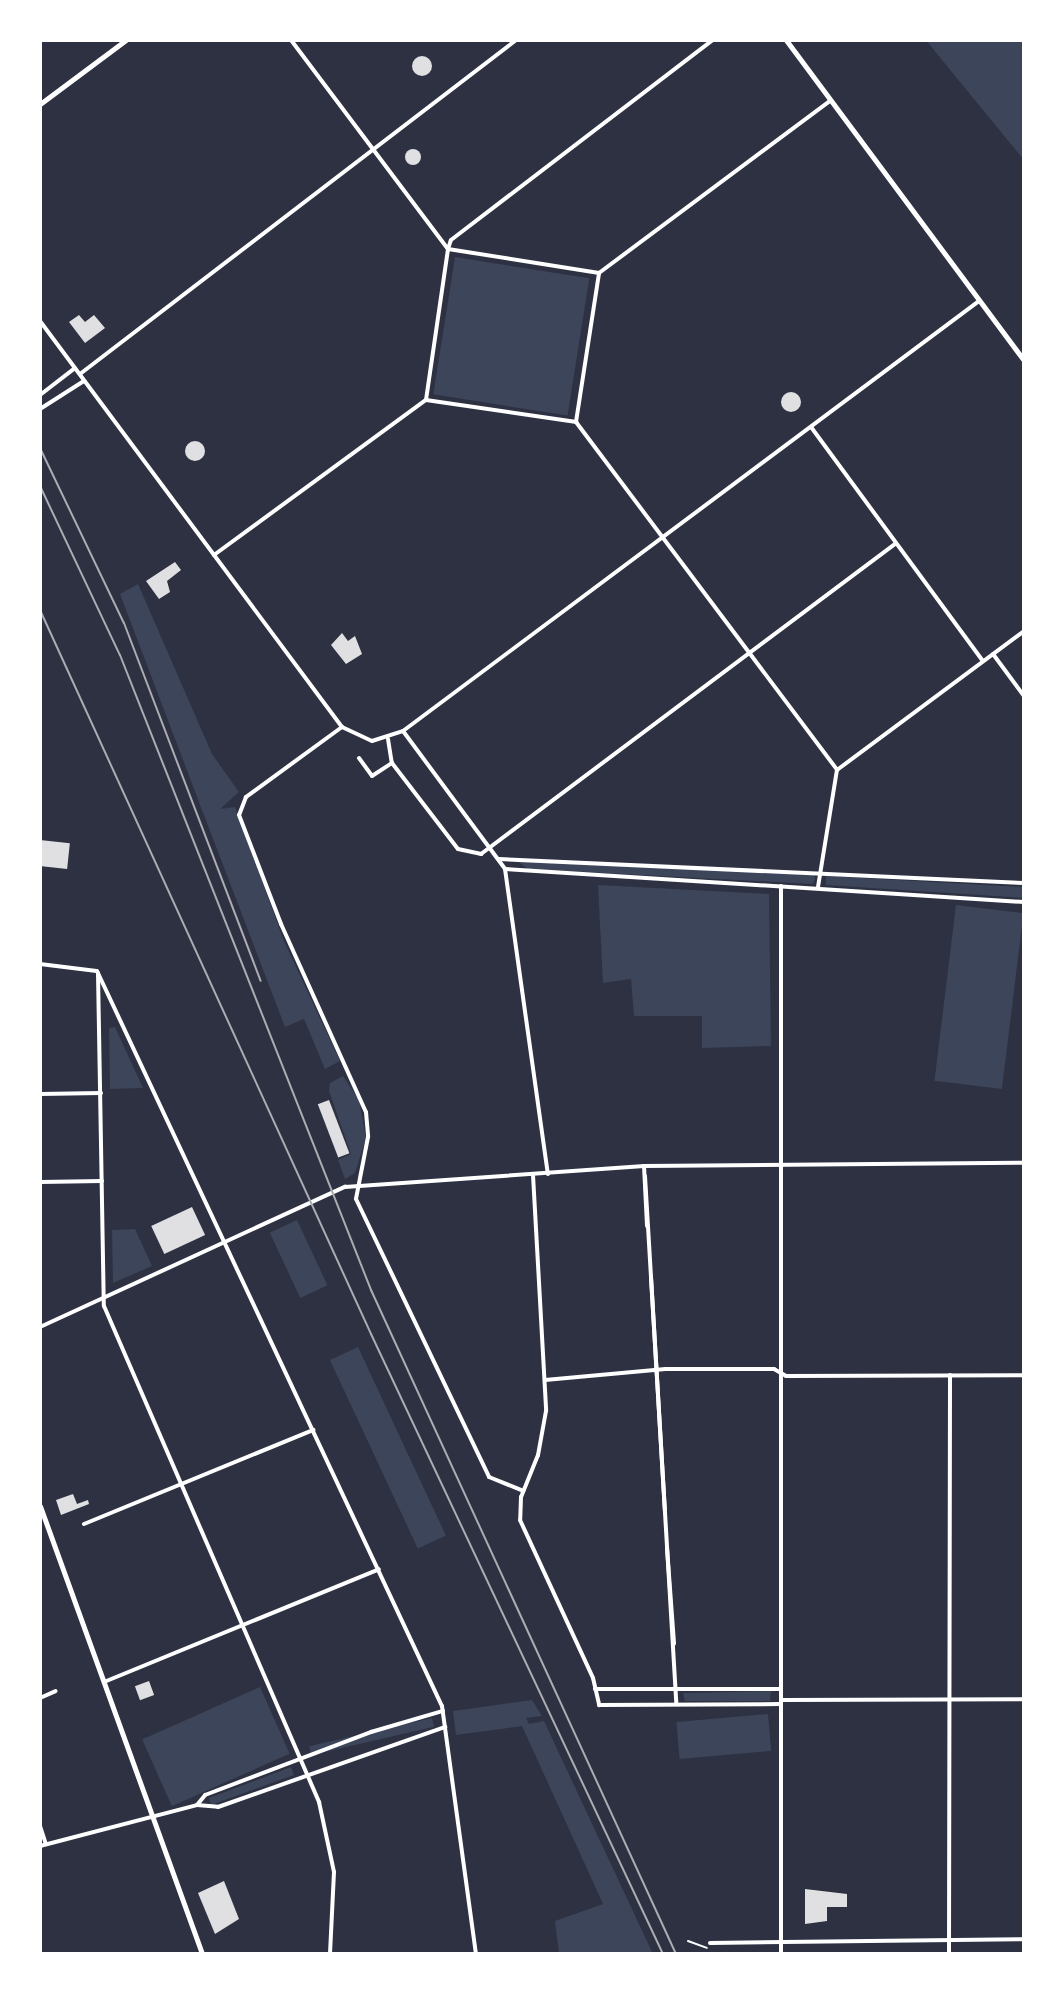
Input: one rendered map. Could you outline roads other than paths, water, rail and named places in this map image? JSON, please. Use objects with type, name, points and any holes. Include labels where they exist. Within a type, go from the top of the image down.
[{"type":"main road","points":[[40,104],[126,40]]},
{"type":"main road","points":[[786,40],[1024,360]]},
{"type":"main road","points":[[40,1506],[202,1954]]},
{"type":"street","points":[[291,40],[448,249],[599,273]]},
{"type":"street","points":[[80,375],[516,40]]},
{"type":"street","points":[[426,400],[451,240],[713,40]]},
{"type":"street","points":[[576,422],[599,273],[831,100]]},
{"type":"street","points":[[40,321],[342,727],[363,740],[388,739],[403,731],[979,301]]},
{"type":"street","points":[[40,395],[75,368]]},
{"type":"street","points":[[40,409],[84,381]]},
{"type":"street","points":[[214,555],[426,400],[576,422],[837,770]]},
{"type":"street","points":[[811,427],[983,661]]},
{"type":"street","points":[[388,739],[392,763],[458,849],[476,855],[895,544]]},
{"type":"street","points":[[818,887],[837,770],[1024,631]]},
{"type":"street","points":[[993,654],[1024,696]]},
{"type":"street","points":[[342,727],[246,797],[239,815],[281,924],[366,1112],[368,1137],[355,1186],[356,1199],[496,1484],[523,1491]]},
{"type":"street","points":[[403,731],[505,869],[548,1174]]},
{"type":"street","points":[[359,758],[372,776],[392,763]]},
{"type":"street","points":[[499,859],[1024,883]]},
{"type":"street","points":[[505,869],[1024,902]]},
{"type":"street","points":[[781,886],[781,1954]]},
{"type":"street","points":[[40,964],[97,971]]},
{"type":"street","points":[[97,971],[104,1298],[307,1774],[334,1866],[330,1954]]},
{"type":"street","points":[[97,971],[443,1711],[476,1954]]},
{"type":"street","points":[[40,1094],[101,1093]]},
{"type":"street","points":[[40,1327],[355,1186],[644,1166],[1024,1163]]},
{"type":"street","points":[[644,1166],[676,1704]]},
{"type":"street","points":[[533,1175],[545,1380],[543,1434],[523,1491],[520,1520],[528,1544],[595,1689],[599,1705],[1024,1699]]},
{"type":"street","points":[[40,1182],[103,1181]]},
{"type":"street","points":[[545,1380],[656,1371],[774,1369],[781,1373],[1024,1375]]},
{"type":"street","points":[[949,1954],[950,1375]]},
{"type":"street","points":[[84,1524],[313,1430]]},
{"type":"street","points":[[104,1682],[379,1569]]},
{"type":"street","points":[[595,1689],[781,1689]]},
{"type":"street","points":[[40,1698],[56,1691]]},
{"type":"street","points":[[197,1805],[205,1795],[443,1711]]},
{"type":"street","points":[[40,1826],[43,1845],[197,1805],[218,1807],[445,1727]]},
{"type":"street","points":[[709,1946],[1024,1939]]},
{"type":"tram line","points":[[40,448],[124,623],[261,981]]},
{"type":"tram line","points":[[40,486],[120,655],[371,1290],[676,1954]]},
{"type":"railway","points":[[40,610],[371,1334],[663,1954]]}]
